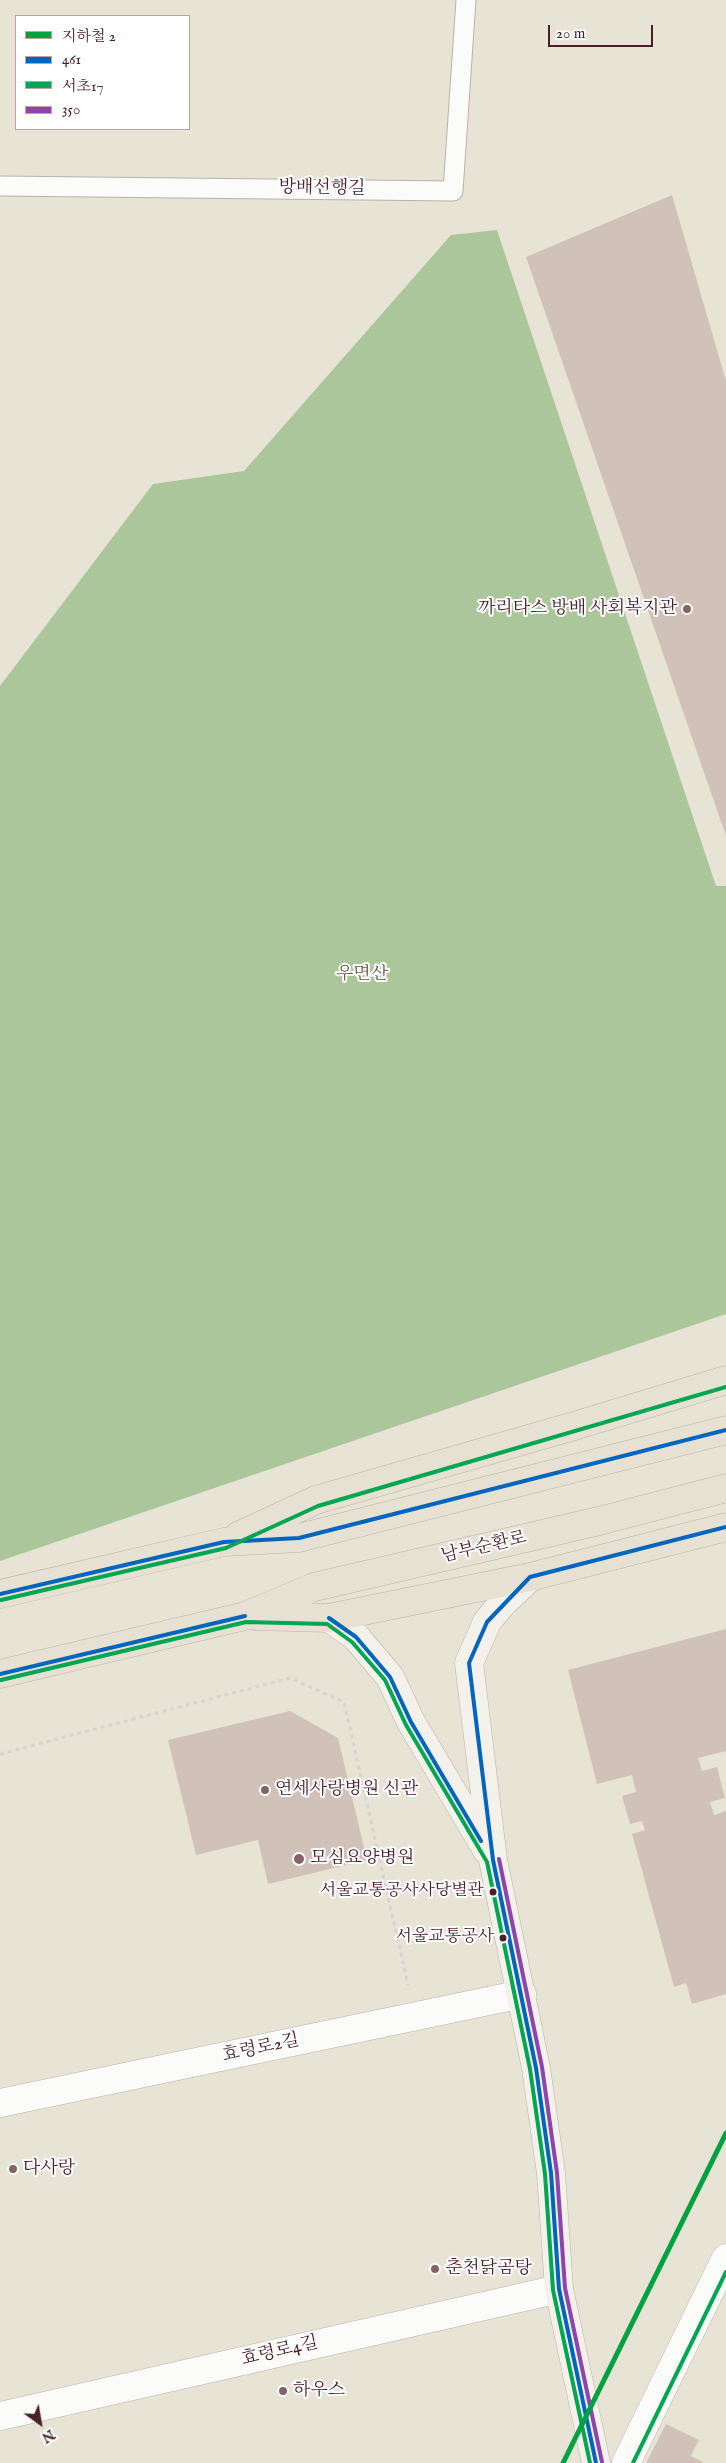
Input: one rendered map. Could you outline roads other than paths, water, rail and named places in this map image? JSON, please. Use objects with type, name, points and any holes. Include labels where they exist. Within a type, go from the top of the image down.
[{"type":"main road","points":[[224,1542],[316,1500],[726,1380]]},
{"type":"main road","points":[[0,1594],[224,1542],[299,1538],[726,1430]]},
{"type":"main road","name":"남부순환로","points":[[0,1674],[245,1616],[314,1587],[599,1521],[726,1488]]},
{"type":"main road","name":"남부순환로","points":[[245,1616],[329,1618],[530,1577],[726,1527]]},
{"type":"main road","points":[[530,1577],[500,1606],[487,1622],[469,1663],[493,1860],[536,2068],[551,2173],[559,2289],[596,2463]]},
{"type":"main road","points":[[329,1618],[356,1637],[390,1677],[411,1722],[493,1860]]},
{"type":"street","name":"효령로2길","points":[[0,2103],[522,1994]]},
{"type":"street","points":[[626,2463],[726,2258]]},
{"type":"street","name":"효령로4길","points":[[0,2416],[559,2289]]},
{"type":"lane","name":"방배선행길","points":[[0,186],[453,191],[466,0]]},
{"type":"metro line","name":"2","points":[[563,2463],[726,2133]]},
{"type":"place","name":"까리타스 방배 사회복지관","points":[[687,609]]},
{"type":"place","name":"연세사랑병원 신관","points":[[265,1790]]},
{"type":"place","name":"모심요양병원","points":[[299,1859]]},
{"type":"place","name":"서울교통공사사당별관","points":[[493,1892]]},
{"type":"place","name":"서울교통공사","points":[[503,1938]]},
{"type":"place","name":"다사랑","points":[[13,2169]]},
{"type":"place","name":"춘천닭곰탕","points":[[435,2269]]},
{"type":"place","name":"하우스","points":[[283,2391]]},
{"type":"park label","name":"우면산","points":[[362,975]]}]
